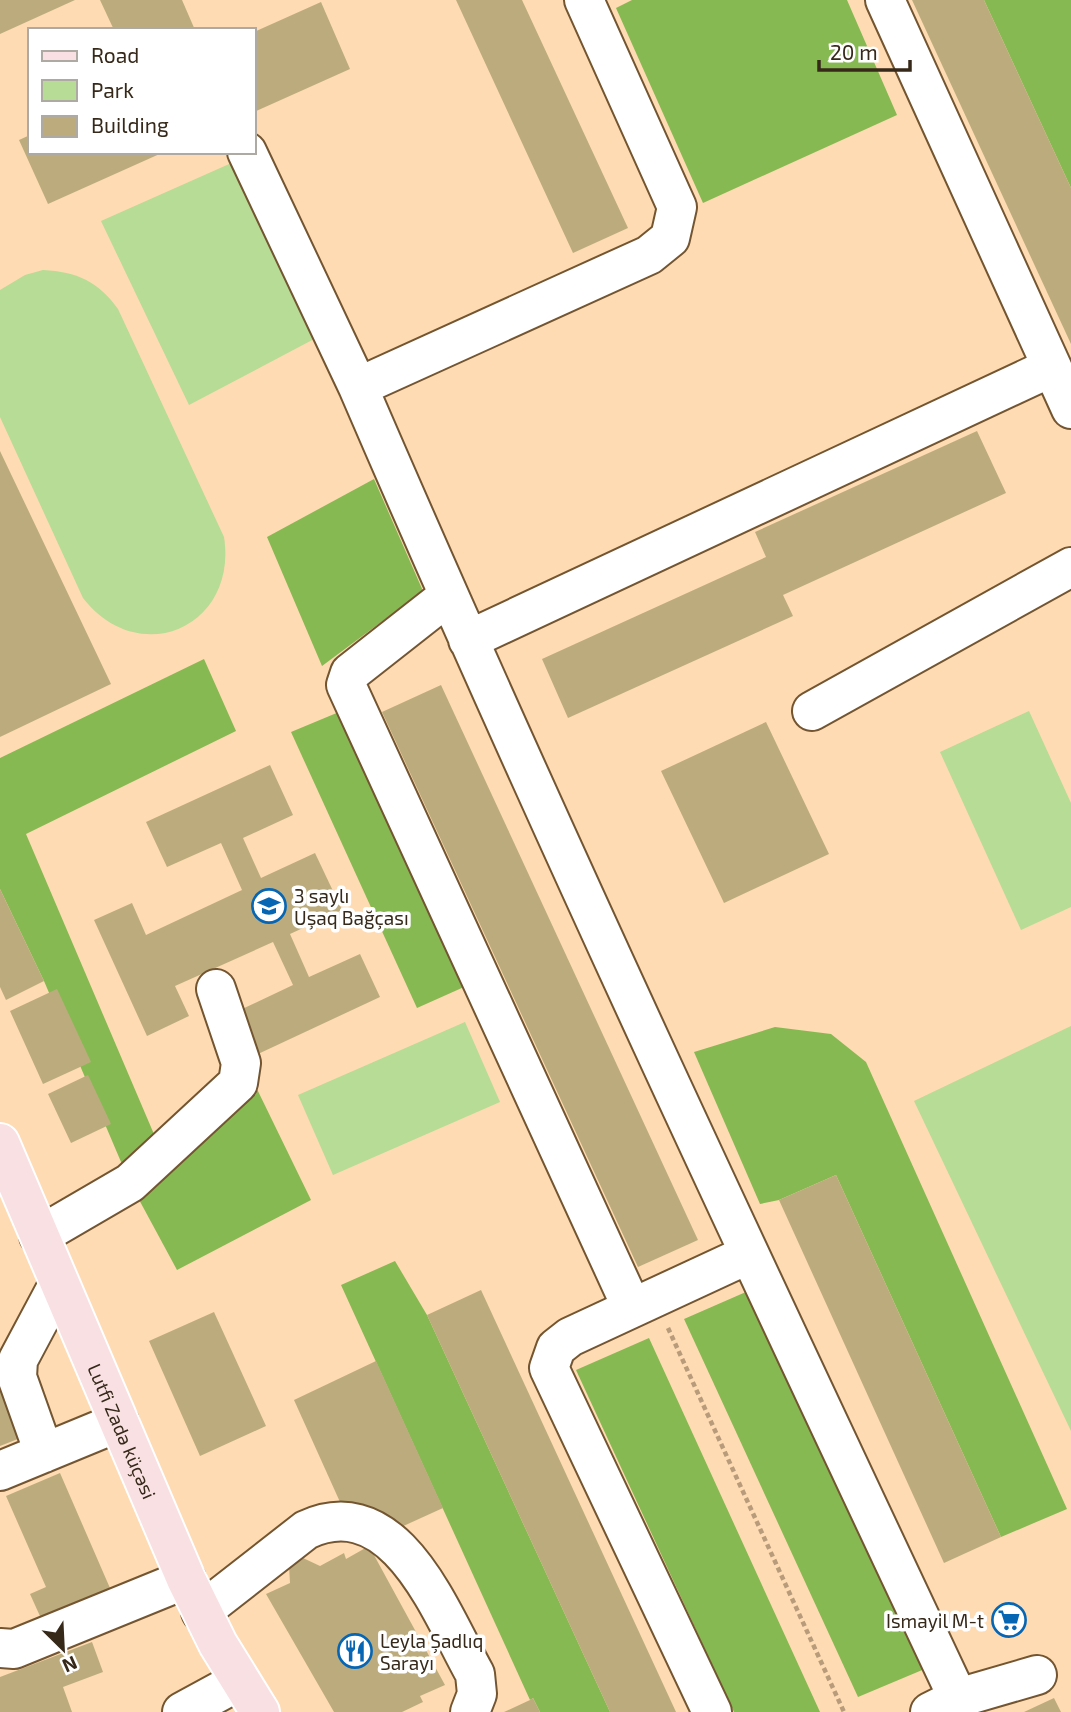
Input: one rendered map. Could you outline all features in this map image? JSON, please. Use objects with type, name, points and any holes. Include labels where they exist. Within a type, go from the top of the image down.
[{"type":"main road","name":"Lutfi Zadə küçəsi","points":[[0,1143],[194,1596],[239,1681],[260,1712]]},
{"type":"street","points":[[358,387],[649,255],[670,238],[677,207],[583,0]]},
{"type":"street","points":[[885,0],[1071,409]]},
{"type":"street","points":[[248,154],[358,387],[447,596],[749,1254],[944,1705],[1037,1675]]},
{"type":"street","points":[[468,640],[1052,367]]},
{"type":"street","points":[[812,711],[1071,567]]},
{"type":"street","points":[[447,596],[350,673],[346,685],[644,1303]]},
{"type":"street","points":[[39,1236],[130,1183],[238,1083],[241,1063],[216,989]]},
{"type":"street","points":[[712,1712],[549,1368],[556,1348],[570,1336],[749,1254]]},
{"type":"street","points":[[44,1453],[17,1377],[18,1360],[59,1283]]},
{"type":"street","points":[[0,1471],[119,1422]]},
{"type":"street","points":[[0,1648],[14,1649],[194,1596],[326,1521],[374,1528],[408,1556],[475,1674],[477,1694],[470,1712]]},
{"type":"street","points":[[182,1712],[239,1681]]},
{"type":"path","points":[[644,1303],[844,1712]]},
{"type":"green space","points":[[632,0],[847,0],[897,115],[703,203],[616,8]]},
{"type":"green space","points":[[984,0],[1071,0],[1071,188]]},
{"type":"green space","points":[[236,161],[316,338],[189,405],[101,221]]},
{"type":"green space","points":[[43,270],[66,273],[86,280],[103,291],[118,309],[224,537],[224,568],[216,595],[200,615],[180,628],[156,634],[131,632],[106,620],[83,598],[0,417],[0,290],[25,275]]},
{"type":"green space","points":[[374,479],[423,591],[322,666],[267,537]]},
{"type":"green space","points":[[204,659],[236,731],[26,834],[168,1167],[255,1085],[311,1200],[177,1270],[130,1183],[44,981],[0,889],[0,758]]},
{"type":"green space","points":[[1029,711],[1071,803],[1071,907],[1021,930],[940,752]]},
{"type":"green space","points":[[339,712],[464,987],[417,1008],[291,732]]},
{"type":"green space","points":[[465,1022],[500,1102],[333,1175],[298,1095]]},
{"type":"green space","points":[[1071,1026],[1071,1431],[914,1101]]},
{"type":"green space","points":[[775,1027],[831,1034],[866,1062],[1067,1509],[1001,1537],[836,1175],[779,1200],[760,1204],[694,1052]]},
{"type":"green space","points":[[395,1261],[427,1315],[610,1712],[540,1712],[533,1698],[530,1700],[341,1285]]},
{"type":"green space","points":[[755,1288],[927,1668],[858,1697],[684,1319]]},
{"type":"green space","points":[[649,1338],[820,1712],[734,1712],[576,1370]]},
{"type":"building","points":[[0,0],[75,0],[0,34]]},
{"type":"building","points":[[100,0],[182,0],[194,28],[113,28]]},
{"type":"building","points":[[456,0],[522,0],[628,228],[573,253]]},
{"type":"building","points":[[912,0],[984,0],[1071,188],[1071,344]]},
{"type":"building","points":[[321,2],[350,69],[256,111],[256,31]]},
{"type":"building","points":[[28,136],[28,154],[160,154],[48,204],[19,140]]},
{"type":"building","points":[[977,431],[1006,493],[783,595],[793,616],[568,718],[542,659],[766,557],[755,532]]},
{"type":"building","points":[[0,451],[111,684],[0,737]]},
{"type":"building","points":[[441,685],[698,1240],[638,1267],[382,712]]},
{"type":"building","points":[[766,722],[829,854],[724,903],[661,771]]},
{"type":"building","points":[[270,765],[293,815],[243,838],[261,878],[315,853],[342,910],[290,934],[309,977],[360,954],[380,997],[258,1054],[238,1011],[293,985],[273,942],[175,986],[189,1016],[147,1036],[94,920],[132,903],[146,935],[242,890],[221,843],[167,867],[146,822]]},
{"type":"building","points":[[0,889],[44,981],[6,1000],[0,987]]},
{"type":"building","points":[[57,989],[91,1062],[43,1084],[10,1011]]},
{"type":"building","points":[[88,1075],[111,1124],[71,1143],[48,1094]]},
{"type":"building","points":[[836,1175],[1001,1537],[944,1563],[779,1200]]},
{"type":"building","points":[[481,1290],[676,1712],[610,1712],[427,1315]]},
{"type":"building","points":[[214,1312],[266,1426],[200,1456],[149,1341]]},
{"type":"building","points":[[376,1361],[443,1508],[399,1528],[340,1502],[294,1400]]},
{"type":"building","points":[[0,1378],[23,1437],[0,1446]]},
{"type":"building","points":[[60,1473],[113,1595],[44,1625],[30,1594],[46,1587],[6,1496]]},
{"type":"building","points":[[369,1546],[445,1685],[420,1696],[423,1702],[402,1712],[334,1712],[266,1594],[290,1583],[289,1566],[295,1561],[303,1558],[320,1566],[344,1553],[346,1559]]},
{"type":"building","points":[[92,1642],[103,1672],[63,1687],[72,1712],[0,1712],[0,1677]]},
{"type":"building","points":[[533,1698],[540,1712],[504,1712],[530,1700]]},
{"type":"building","points":[[1054,1698],[1061,1712],[1024,1712]]},
{"type":"place","name":"3 saylı Uşaq Bağçası","points":[[269,906]]},
{"type":"place","name":"Ismayil M-t","points":[[1009,1620]]},
{"type":"place","name":"Leyla Şadlıq Sarayı","points":[[355,1651]]}]
